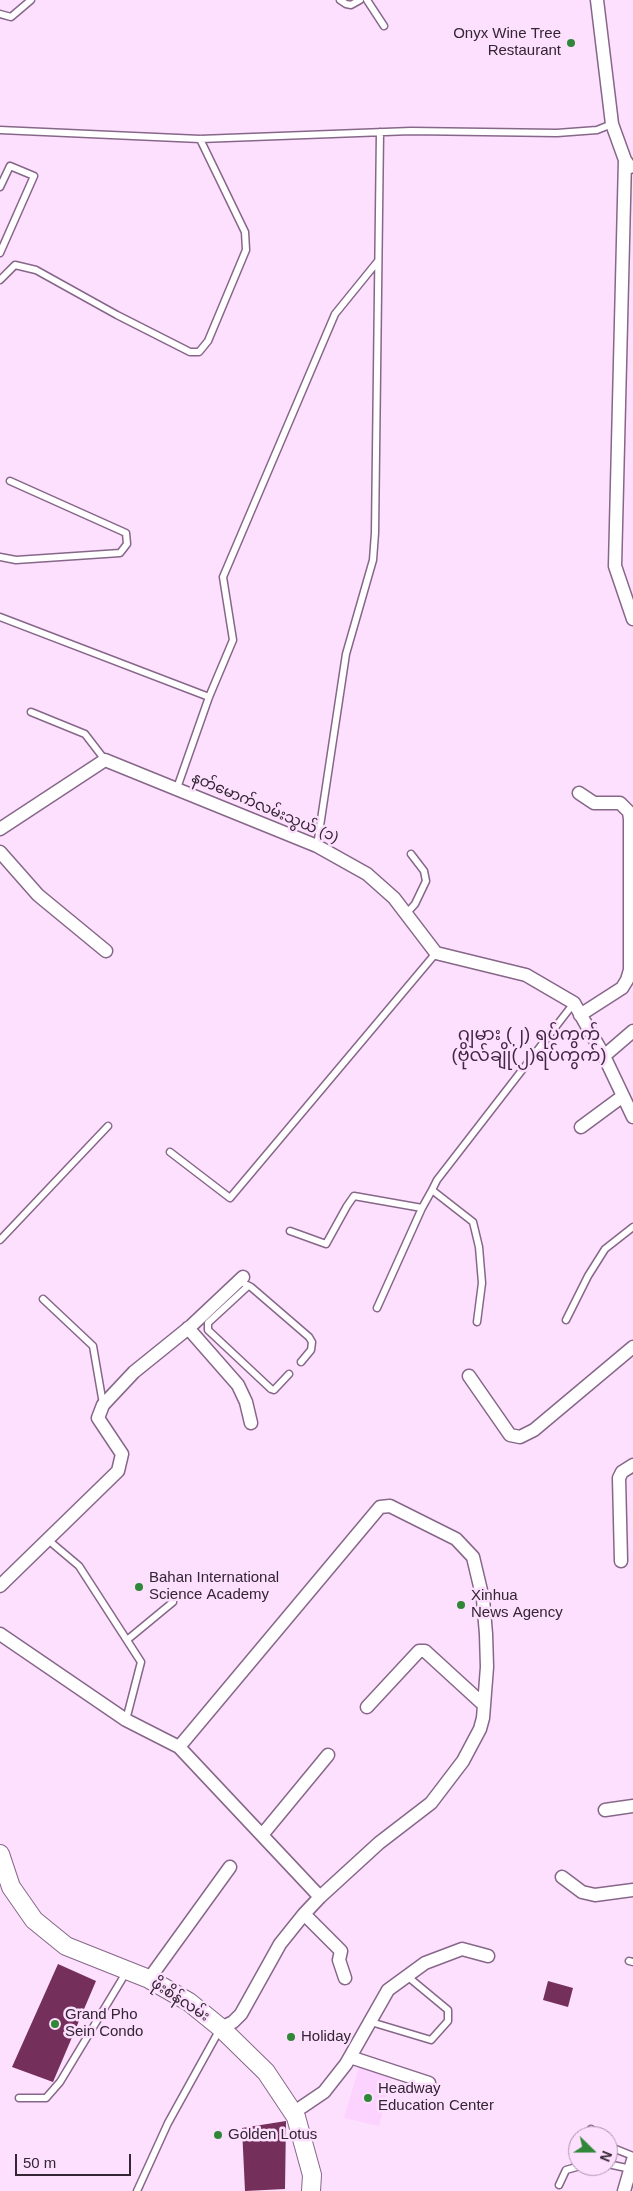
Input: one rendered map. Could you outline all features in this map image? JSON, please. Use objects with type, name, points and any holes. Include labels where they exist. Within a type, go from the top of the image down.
[{"type":"main road","name":"ဖိုးစိန်လမ်း","points":[[0,1854],[11,1887],[34,1920],[66,1946],[150,1979],[189,2002],[221,2028],[266,2072],[293,2113],[305,2146],[312,2175],[311,2191]]},
{"type":"street","points":[[597,0],[612,124],[625,160],[633,170]]},
{"type":"street","points":[[625,160],[615,566],[632,614]]},
{"type":"street","points":[[0,829],[105,760]]},
{"type":"street","name":"နတ်မောက်လမ်းသွယ် (၁)","points":[[105,760],[318,846],[367,874],[394,898],[405,915],[436,953]]},
{"type":"street","points":[[579,793],[594,803],[620,804],[629,812],[630,828],[630,970],[628,980],[616,992],[580,1015]]},
{"type":"street","points":[[0,852],[38,895],[106,951]]},
{"type":"street","points":[[436,953],[526,975],[574,1003],[604,1056],[633,1118]]},
{"type":"street","points":[[604,1056],[633,1031]]},
{"type":"street","points":[[581,1127],[623,1096]]},
{"type":"street","points":[[0,1586],[118,1471],[122,1454],[98,1418],[103,1405],[134,1372],[243,1281]]},
{"type":"street","points":[[188,1328],[238,1385],[246,1402],[251,1424]]},
{"type":"street","points":[[469,1376],[510,1435],[520,1437],[534,1430],[633,1347]]},
{"type":"street","points":[[622,1560],[619,1478],[622,1472],[633,1465]]},
{"type":"street","points":[[179,1747],[380,1507],[385,1505],[456,1539],[472,1557],[483,1598],[487,1667],[480,1729],[463,1761],[431,1803],[379,1843],[304,1914],[280,1944],[241,2014],[233,2022],[221,2028]]},
{"type":"street","points":[[0,1634],[126,1720],[179,1747],[320,1897]]},
{"type":"street","points":[[367,1707],[419,1651],[424,1651],[484,1705]]},
{"type":"street","points":[[262,1835],[328,1755]]},
{"type":"street","points":[[605,1810],[633,1806]]},
{"type":"street","points":[[150,1979],[230,1867]]},
{"type":"street","points":[[562,1878],[582,1892],[595,1895],[633,1890]]},
{"type":"street","points":[[304,1914],[341,1951],[339,1960],[345,1978]]},
{"type":"street","points":[[293,2113],[324,2092],[350,2057],[388,1990],[425,1963],[462,1949],[488,1956]]},
{"type":"street","points":[[350,2057],[429,2083]]},
{"type":"street","points":[[624,2191],[632,2162]]},
{"type":"lane","points":[[0,14],[11,17],[30,0]]},
{"type":"lane","points":[[340,0],[351,5],[360,0]]},
{"type":"lane","points":[[367,0],[384,26]]},
{"type":"lane","points":[[0,130],[200,139],[380,132],[557,133],[597,130],[612,124]]},
{"type":"lane","points":[[318,846],[346,654],[373,560],[375,533],[380,132]]},
{"type":"lane","points":[[0,280],[15,265],[36,270],[117,315],[190,352],[199,352],[208,341],[246,250],[244,232],[200,139]]},
{"type":"lane","points":[[0,186],[10,166],[34,176],[0,253]]},
{"type":"lane","points":[[177,788],[209,697],[233,640],[223,577],[335,314],[378,261]]},
{"type":"lane","points":[[0,557],[16,560],[120,553],[127,544],[126,533],[10,481]]},
{"type":"lane","points":[[0,617],[209,697]]},
{"type":"lane","points":[[31,712],[85,734],[105,760]]},
{"type":"lane","points":[[405,915],[415,904],[426,881],[424,871],[411,854]]},
{"type":"lane","points":[[170,1152],[230,1198],[436,953]]},
{"type":"lane","points":[[377,1308],[422,1208],[443,1172],[574,1003]]},
{"type":"lane","points":[[0,1240],[108,1126]]},
{"type":"lane","points":[[432,1190],[473,1222],[479,1247],[482,1283],[478,1322]]},
{"type":"lane","points":[[290,1231],[326,1244],[354,1196],[422,1208]]},
{"type":"lane","points":[[566,1320],[588,1276],[605,1249],[633,1227]]},
{"type":"lane","points":[[290,1374],[272,1390],[208,1330],[208,1323],[243,1281],[309,1337],[312,1342],[311,1350],[301,1362]]},
{"type":"lane","points":[[43,1299],[93,1346],[103,1405]]},
{"type":"lane","points":[[47,1539],[79,1566],[141,1662],[126,1720]]},
{"type":"lane","points":[[127,1640],[173,1602]]},
{"type":"lane","points":[[19,2098],[46,2098],[60,2082],[127,1970]]},
{"type":"lane","points":[[371,2022],[431,2040],[448,2021],[448,2010],[407,1976]]},
{"type":"lane","points":[[137,2191],[168,2124],[221,2028]]},
{"type":"lane","points":[[618,2153],[632,2162]]},
{"type":"lane","points":[[618,2163],[632,2162]]},
{"type":"lane","points":[[559,2185],[568,2169]]},
{"type":"shaded area","name":"Headway Education Center","points":[[359,2067],[391,2079],[379,2126],[344,2118]]},
{"type":"building","name":"Grand Pho Sein Condo","points":[[58,1964],[96,1981],[53,2082],[12,2067]]},
{"type":"building","points":[[548,1981],[573,1988],[568,2007],[543,2000]]},
{"type":"building","points":[[286,2121],[285,2189],[245,2191],[242,2128]]},
{"type":"place","name":"Onyx Wine Tree Restaurant","points":[[571,43]]},
{"type":"place","name":"Bahan International Science Academy","points":[[139,1587]]},
{"type":"place","name":"Xinhua News Agency","points":[[461,1605]]},
{"type":"place","name":"Grand Pho Sein Condo","points":[[55,2024]]},
{"type":"place","name":"Holiday","points":[[291,2037]]},
{"type":"place","name":"Headway Education Center","points":[[368,2098]]},
{"type":"place","name":"Golden Lotus","points":[[218,2135]]},
{"type":"district","name":"ဂျမား (၂) ရပ်ကွက် (ဗိုလ်ချို(၂)ရပ်ကွက်)","points":[[529,1045]]}]
